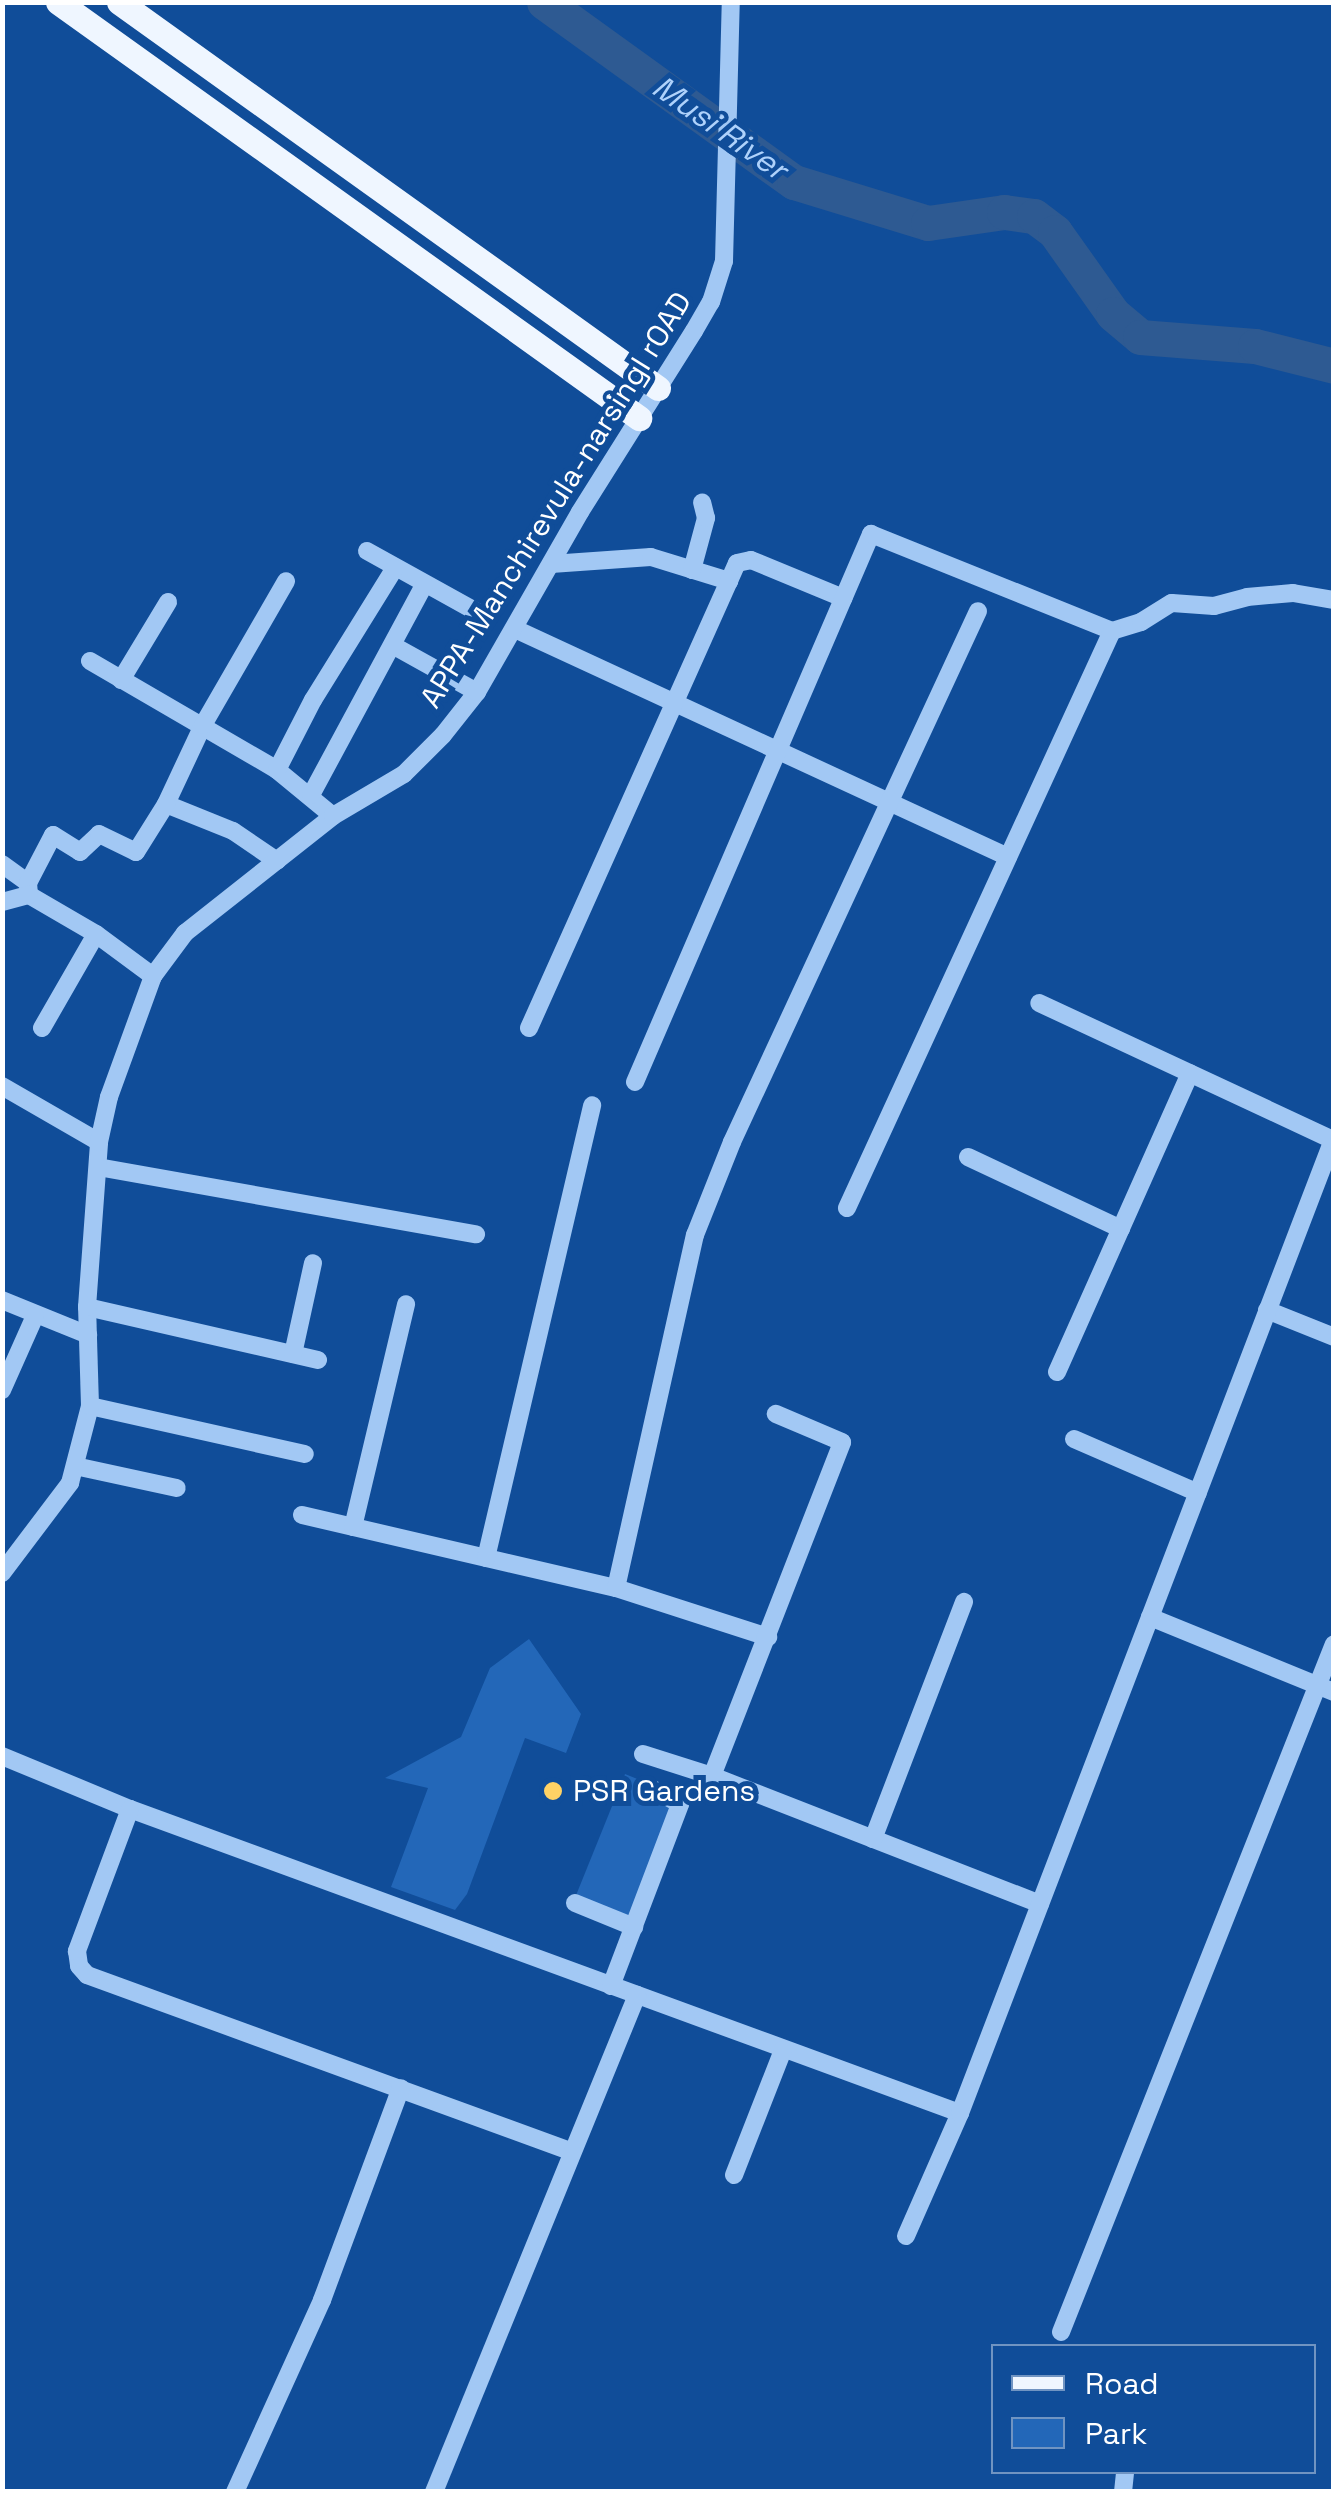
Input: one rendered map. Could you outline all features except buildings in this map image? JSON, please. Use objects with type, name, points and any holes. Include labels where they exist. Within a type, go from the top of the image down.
[{"type":"main road","points":[[58,2],[639,418]]},
{"type":"main road","points":[[119,2],[658,388]]},
{"type":"street","name":"APPA-Manchirevula-narsingI rOAD","points":[[2,1572],[70,1483],[75,1466],[90,1406],[87,1307],[99,1142],[109,1097],[153,976],[185,933],[333,816],[416,764],[477,692],[711,302],[724,261],[732,7]]},
{"type":"street","points":[[692,570],[706,518],[702,502]]},
{"type":"street","points":[[635,1082],[871,534],[1112,631],[1141,622],[1172,603],[1214,606],[1247,597],[1292,593],[1334,600]]},
{"type":"street","points":[[367,551],[478,612]]},
{"type":"street","points":[[551,564],[651,557],[729,581]]},
{"type":"street","points":[[529,1028],[737,564],[751,560],[843,598]]},
{"type":"street","points":[[277,770],[314,700],[396,568]]},
{"type":"street","points":[[2,902],[29,889],[53,835],[80,852],[100,834],[136,852],[166,804],[203,725],[286,581]]},
{"type":"street","points":[[311,794],[424,585]]},
{"type":"street","points":[[121,680],[168,602]]},
{"type":"street","points":[[616,1588],[695,1235],[732,1142],[888,798],[978,611]]},
{"type":"street","points":[[515,629],[888,798],[1008,857]]},
{"type":"street","points":[[847,1208],[1112,631]]},
{"type":"street","points":[[394,646],[477,692]]},
{"type":"street","points":[[90,661],[277,770],[311,794],[333,816]]},
{"type":"street","points":[[166,804],[233,831],[278,860]]},
{"type":"street","points":[[2,864],[29,889],[153,976]]},
{"type":"street","points":[[42,1028],[96,934]]},
{"type":"street","points":[[906,2236],[960,2113],[1333,1140],[1039,1002]]},
{"type":"street","points":[[1057,1372],[1190,1074]]},
{"type":"street","points":[[2,1086],[99,1142]]},
{"type":"street","points":[[486,1558],[592,1104]]},
{"type":"street","points":[[968,1157],[1121,1229]]},
{"type":"street","points":[[98,1166],[476,1234]]},
{"type":"street","points":[[294,1354],[313,1264]]},
{"type":"street","points":[[2,1300],[88,1334]]},
{"type":"street","points":[[353,1527],[406,1304]]},
{"type":"street","points":[[87,1307],[318,1360]]},
{"type":"street","points":[[1268,1310],[1334,1336]]},
{"type":"street","points":[[2,1390],[35,1316]]},
{"type":"street","points":[[90,1406],[306,1454]]},
{"type":"street","points":[[712,1776],[842,1442],[776,1414]]},
{"type":"street","points":[[1074,1439],[1198,1493]]},
{"type":"street","points":[[75,1466],[176,1488]]},
{"type":"street","points":[[302,1515],[616,1588],[768,1638]]},
{"type":"street","points":[[873,1838],[964,1602]]},
{"type":"street","points":[[1150,1617],[1326,1689]]},
{"type":"street","points":[[1061,2332],[1326,1689],[1334,1644]]},
{"type":"street","points":[[644,1754],[712,1776],[1040,1904]]},
{"type":"street","points":[[2,1756],[130,1809],[960,2113]]},
{"type":"street","points":[[610,1986],[680,1804],[649,1787]]},
{"type":"street","points":[[130,1809],[76,1952],[78,1966],[100,1982],[570,2151]]},
{"type":"street","points":[[574,1903],[634,1927]]},
{"type":"street","points":[[434,2492],[570,2151],[637,1996]]},
{"type":"street","points":[[734,2175],[783,2050]]},
{"type":"street","points":[[235,2492],[322,2300],[402,2088]]},
{"type":"green space","points":[[529,1639],[581,1714],[566,1753],[525,1738],[467,1894],[455,1910],[391,1887],[428,1788],[385,1778],[461,1737],[490,1668]]},
{"type":"green space","points":[[625,1774],[688,1799],[637,1925],[574,1899]]},
{"type":"waterway","name":"Musi River","points":[[544,2],[794,182],[928,223],[1004,212],[1034,216],[1055,232],[1113,314],[1140,337],[1255,346],[1334,366]]},
{"type":"place","name":"PSR Gardens","points":[[553,1791]]}]
